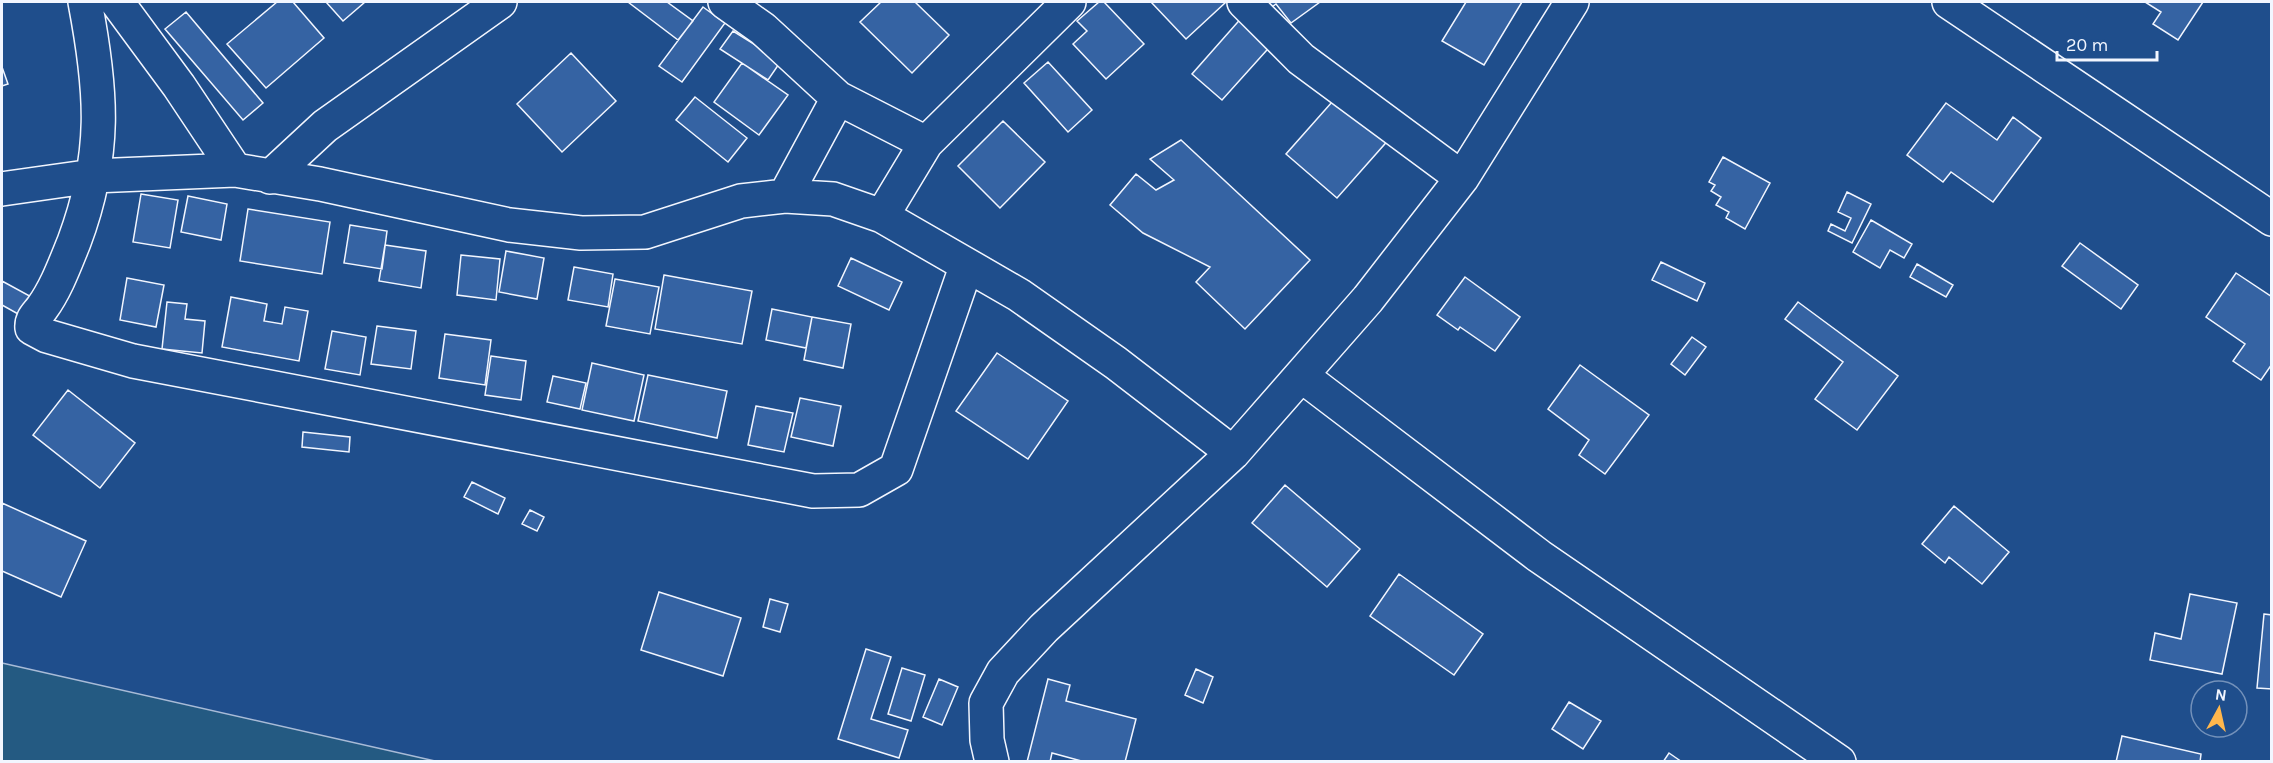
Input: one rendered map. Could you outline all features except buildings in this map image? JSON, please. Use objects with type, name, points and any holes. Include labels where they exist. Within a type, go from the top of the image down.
[{"type":"street","points":[[85,2],[98,68],[99,141],[93,176],[74,242],[53,289],[32,321],[35,330],[134,360],[813,491],[859,490],[896,469],[966,267]]},
{"type":"street","points":[[117,2],[179,86],[235,170]]},
{"type":"street","points":[[270,177],[325,126],[500,2]]},
{"type":"street","points":[[725,2],[763,29],[838,98],[926,143]]},
{"type":"street","points":[[882,216],[926,143],[1069,2]]},
{"type":"street","points":[[1244,2],[1301,58],[1462,178]]},
{"type":"street","points":[[992,762],[987,740],[986,703],[1003,672],[1044,628],[1233,453],[1368,299],[1462,178],[1572,2]]},
{"type":"street","points":[[1948,2],[2271,219]]},
{"type":"street","points":[[784,196],[838,98]]},
{"type":"street","points":[[2,189],[93,176],[235,170],[320,184],[509,225],[580,232],[645,232],[741,201],[784,196],[833,199],[882,216],[966,267],[1019,295],[1106,356],[1233,453]]},
{"type":"street","points":[[1302,376],[1539,556],[1839,762]]},
{"type":"shaded area","points":[[2,663],[435,761],[2,761]]}]
